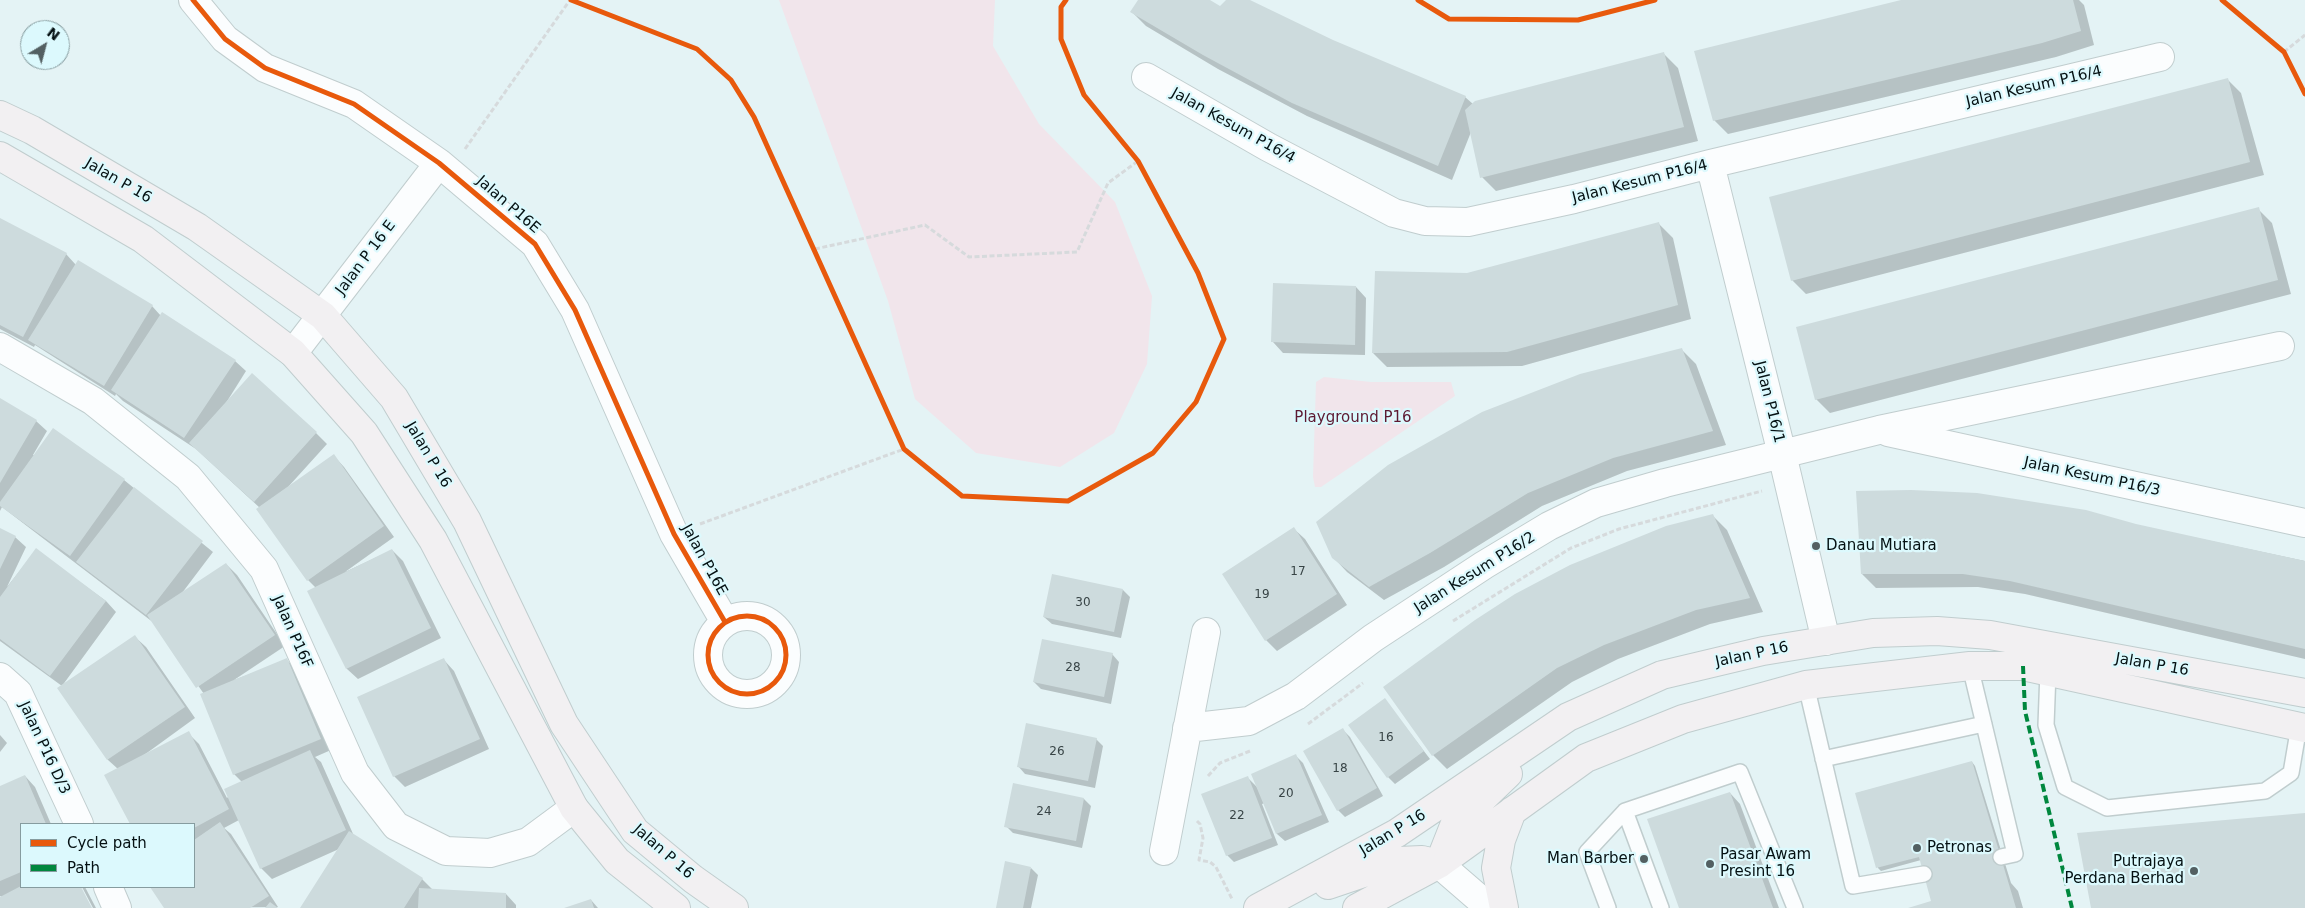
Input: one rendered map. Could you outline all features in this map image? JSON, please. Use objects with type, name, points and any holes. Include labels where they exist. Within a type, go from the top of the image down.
[{"type":"street","name":"Jalan P16E","points":[[193,0],[225,39],[265,68],[354,104],[444,167],[535,244],[574,310],[674,534],[725,622]]},
{"type":"street","name":"Jalan Kesum P16/4","points":[[1146,77],[1268,147],[1394,213],[1425,221],[1468,222],[1574,199],[1710,164],[2160,57]]},
{"type":"street","name":"Jalan P 16","points":[[0,115],[32,130],[197,227],[323,316],[394,398],[467,521],[564,724],[635,831],[693,879],[734,908]]},
{"type":"street","points":[[0,156],[143,239],[293,353],[364,433],[433,540],[574,808],[617,861],[676,908]]},
{"type":"street","name":"Jalan P16/1","points":[[1710,164],[1826,641]]},
{"type":"street","name":"Jalan P 16 E","points":[[293,353],[444,167]]},
{"type":"street","name":"Jalan Kesum P16/3","points":[[1782,454],[1879,430],[2280,346]]},
{"type":"street","name":"Jalan P16F","points":[[0,347],[94,401],[188,477],[264,569],[355,773],[396,826],[446,852],[490,853],[528,842],[574,808]]},
{"type":"street","name":"Jalan Kesum P16/3","points":[[1879,430],[2305,523]]},
{"type":"street","name":"Jalan Kesum P16/2","points":[[1188,728],[1249,721],[1296,696],[1373,638],[1484,565],[1549,526],[1596,503],[1666,483],[1782,454]]},
{"type":"street","name":"Jalan P 16","points":[[1259,908],[1397,833],[1568,717],[1662,675],[1763,651],[1873,633],[1937,631],[1990,635],[2305,693]]},
{"type":"street","points":[[1164,850],[1206,632]]},
{"type":"street","name":"Jalan P 16","points":[[1357,908],[1439,864],[1586,758],[1682,719],[1806,684],[1970,666],[2023,666],[2302,727]]},
{"type":"street","name":"Jalan P16 D/3","points":[[0,677],[18,692],[79,823]]},
{"type":"street","points":[[1439,864],[1454,826],[1568,717]]},
{"type":"street","points":[[1504,908],[1496,868],[1501,840],[1512,811]]},
{"type":"street","points":[[1259,908],[1399,861],[1422,860],[1439,864],[1490,908]]},
{"type":"street","points":[[108,888],[117,908]]},
{"type":"lane","points":[[1970,666],[2015,854],[2001,856]]},
{"type":"lane","points":[[2048,672],[2046,726],[2065,787],[2108,808],[2265,791],[2290,773],[2302,727]]},
{"type":"lane","points":[[1806,684],[1853,886],[1924,874]]},
{"type":"lane","points":[[1823,759],[1984,724]]},
{"type":"lane","points":[[1608,908],[1587,852],[1625,811],[1740,772],[1795,908]]},
{"type":"lane","points":[[1625,811],[1661,908]]},
{"type":"path","points":[[444,167],[571,0],[580,4]]},
{"type":"path","points":[[2284,52],[2305,35]]},
{"type":"path","points":[[2277,46],[2284,52],[2288,60]]},
{"type":"path","points":[[1132,154],[1142,170]]},
{"type":"path","points":[[815,249],[925,225],[968,257],[1076,252],[1108,183],[1138,161]]},
{"type":"path","points":[[811,241],[819,258]]},
{"type":"path","points":[[900,440],[904,449],[911,455]]},
{"type":"path","points":[[674,534],[904,449]]},
{"type":"path","points":[[1445,626],[1571,548],[1619,529],[1789,484]]},
{"type":"path","points":[[1299,728],[1316,720],[1366,680]]},
{"type":"path","points":[[1207,777],[1220,763],[1256,748]]},
{"type":"path","points":[[1195,820],[1200,824],[1202,838],[1199,860],[1210,862],[1216,867],[1236,908]]},
{"type":"green space","points":[[779,0],[995,0],[993,46],[1039,124],[1115,202],[1152,296],[1147,364],[1114,433],[1060,467],[976,453],[915,399],[888,301]]},
{"type":"green space","name":"Playground P16","points":[[1324,377],[1371,382],[1451,382],[1455,396],[1321,487],[1315,487],[1313,477],[1316,382]]},
{"type":"building","points":[[1138,0],[1210,0],[1220,6],[1226,0],[1250,0],[1333,40],[1466,96],[1438,166],[1292,103],[1203,55],[1130,12]]},
{"type":"building","points":[[1901,0],[2073,0],[2081,31],[2042,43],[1713,121],[1694,51]]},
{"type":"building","points":[[1664,52],[1684,127],[1480,178],[1465,110],[1475,101]]},
{"type":"building","points":[[2228,78],[2250,162],[1791,281],[1769,197]]},
{"type":"building","points":[[2259,207],[2278,280],[1815,400],[1796,327]]},
{"type":"building","points":[[0,218],[67,253],[23,337],[0,325]]},
{"type":"building","points":[[1659,222],[1678,305],[1507,352],[1372,353],[1375,271],[1467,273]]},
{"type":"building","points":[[78,260],[153,305],[104,386],[28,340]]},
{"type":"building","points":[[1273,283],[1356,286],[1355,345],[1271,342]]},
{"type":"building","points":[[162,312],[236,360],[184,438],[111,390]]},
{"type":"building","points":[[1682,348],[1713,431],[1613,458],[1528,493],[1430,553],[1369,587],[1332,558],[1316,522],[1388,465],[1482,412],[1580,374]]},
{"type":"building","points":[[252,373],[317,432],[254,502],[189,443]]},
{"type":"building","points":[[0,398],[37,420],[0,483]]},
{"type":"building","points":[[53,428],[125,479],[70,556],[0,506],[0,502]]},
{"type":"building","points":[[334,454],[384,526],[307,581],[256,509]]},
{"type":"building","points":[[134,487],[203,541],[146,615],[76,562]]},
{"type":"building","points":[[1911,490],[1977,493],[2086,510],[2136,524],[2305,561],[2305,649],[2010,581],[1963,574],[1861,574],[1856,491]]},
{"type":"building","points":[[1713,514],[1750,598],[1696,610],[1604,645],[1557,668],[1432,756],[1383,687],[1475,620],[1515,594],[1570,565],[1666,526]]},
{"type":"building","points":[[1294,527],[1337,594],[1265,641],[1222,574]]},
{"type":"building","points":[[0,528],[16,536],[0,569]]},
{"type":"building","points":[[36,548],[106,601],[50,676],[0,639],[0,597]]},
{"type":"building","points":[[392,549],[431,628],[346,669],[307,591]]},
{"type":"building","points":[[226,563],[275,635],[196,688],[147,615]]},
{"type":"building","points":[[1052,574],[1123,589],[1114,632],[1043,617]]},
{"type":"building","points":[[135,635],[185,707],[107,760],[57,688]]},
{"type":"building","points":[[1042,639],[1113,653],[1104,697],[1033,682]]},
{"type":"building","points":[[287,658],[321,739],[233,775],[200,694]]},
{"type":"building","points":[[444,658],[480,739],[393,777],[357,697]]},
{"type":"building","points":[[1385,698],[1424,751],[1387,778],[1348,725]]},
{"type":"building","points":[[1026,723],[1097,738],[1088,781],[1017,767]]},
{"type":"building","points":[[1343,728],[1377,788],[1337,811],[1303,751]]},
{"type":"building","points":[[189,731],[229,809],[195,827],[195,823],[129,823],[104,775]]},
{"type":"building","points":[[310,750],[346,830],[260,869],[224,789]]},
{"type":"building","points":[[1296,754],[1322,815],[1276,834],[1251,774]]},
{"type":"building","points":[[1972,761],[2016,908],[1908,908],[1931,901],[1919,857],[1876,868],[1855,793]]},
{"type":"building","points":[[25,775],[46,823],[20,823],[20,872],[0,881],[0,786]]},
{"type":"building","points":[[1248,776],[1272,838],[1226,856],[1201,794]]},
{"type":"building","points":[[1013,783],[1084,798],[1076,841],[1004,827]]},
{"type":"building","name":"Pasar Awam Presint 16","points":[[1730,792],[1773,908],[1679,908],[1647,819]]},
{"type":"building","name":"Putrajaya Perdana Berhad","points":[[2305,813],[2305,908],[2091,908],[2077,833]]},
{"type":"building","points":[[220,822],[269,896],[250,908],[164,908],[151,888],[195,888],[195,839]]},
{"type":"building","points":[[349,831],[423,878],[404,908],[300,908]]},
{"type":"building","points":[[1005,861],[1031,867],[1023,908],[996,908]]},
{"type":"building","points":[[20,887],[82,888],[92,908],[0,908],[0,897]]},
{"type":"building","points":[[419,888],[506,893],[506,908],[418,908]]},
{"type":"building","points":[[591,899],[594,908],[564,908]]},
{"type":"building","points":[[270,902],[278,908],[265,908]]},
{"type":"marked path","points":[[2023,666],[2025,711],[2072,908]]},
{"type":"cycle path","points":[[193,0],[225,39],[265,68],[354,104],[439,163],[535,244],[575,310],[674,534],[725,622]]},
{"type":"cycle path","points":[[571,0],[697,49],[731,80],[754,117],[904,449],[962,496],[1068,501],[1153,453],[1196,402],[1224,339],[1198,273],[1138,161],[1084,95],[1061,39],[1061,7],[1066,0]]},
{"type":"cycle path","points":[[1418,0],[1449,19],[1578,20],[1655,0]]},
{"type":"cycle path","points":[[2222,0],[2284,52],[2305,94]]},
{"type":"cycle path","points":[[747,616],[762,619],[775,627],[783,640],[786,655],[783,670],[775,683],[762,691],[747,694],[732,691],[719,683],[711,670],[708,655],[711,640],[719,627],[732,619],[747,616]]},
{"type":"place","name":"Danau Mutiara","points":[[1816,546]]},
{"type":"place","name":"Petronas","points":[[1917,848]]},
{"type":"place","name":"Man Barber","points":[[1644,859]]},
{"type":"place","name":"Pasar Awam Presint 16","points":[[1710,864]]},
{"type":"place","name":"Putrajaya Perdana Berhad","points":[[2194,871]]}]
